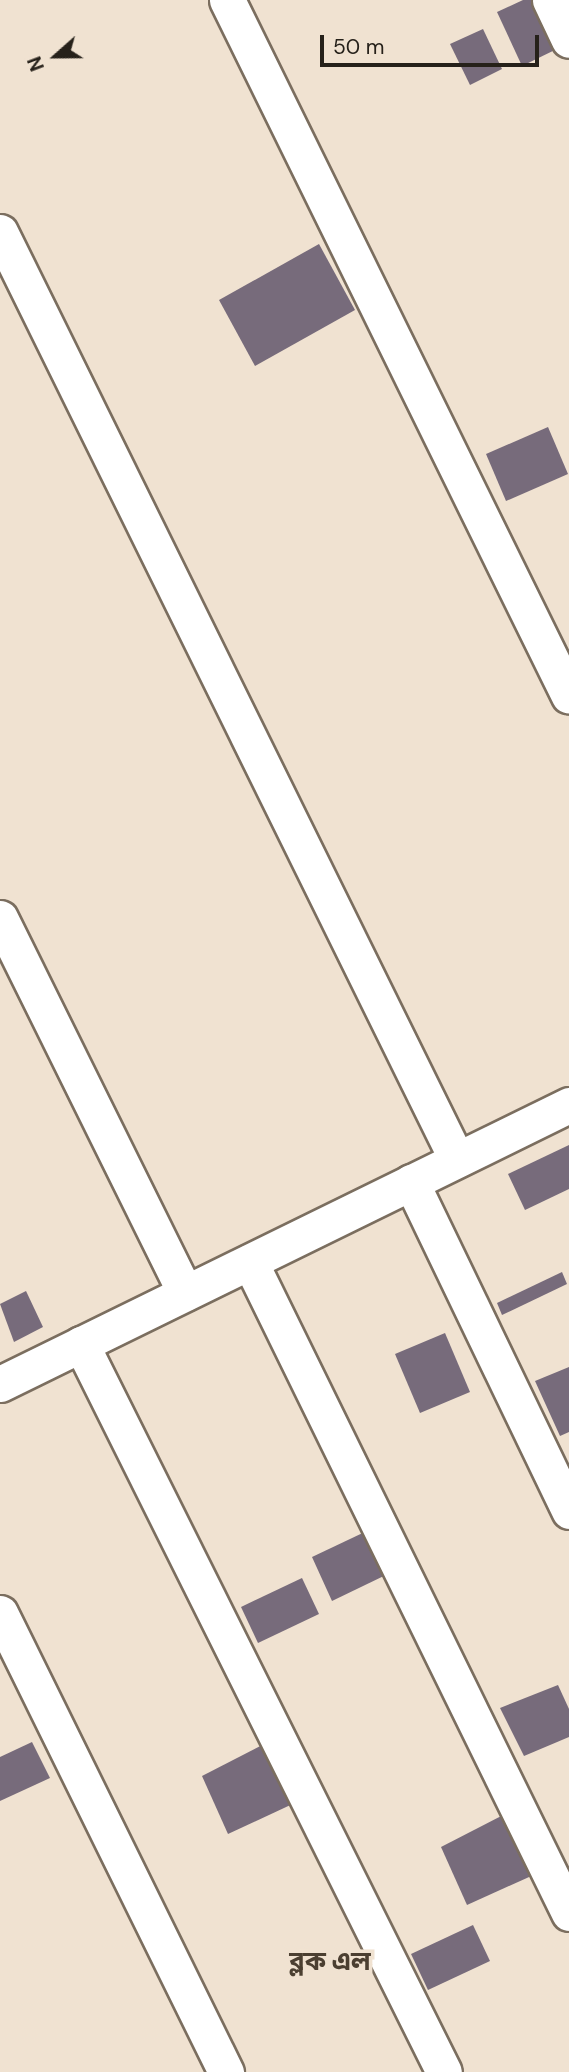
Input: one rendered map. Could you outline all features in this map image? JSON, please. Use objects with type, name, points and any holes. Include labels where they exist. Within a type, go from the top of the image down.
[{"type":"street","points":[[227,0],[569,696]]},
{"type":"street","points":[[550,0],[569,40]]},
{"type":"street","points":[[0,232],[457,1160]]},
{"type":"street","points":[[0,918],[185,1293]]},
{"type":"street","points":[[0,1384],[569,1105]]},
{"type":"street","points":[[411,1182],[569,1511]]},
{"type":"street","points":[[250,1262],[569,1913]]},
{"type":"street","points":[[80,1344],[443,2072]]},
{"type":"street","points":[[0,1613],[226,2072]]},
{"type":"building","points":[[523,0],[539,0],[561,47],[522,66],[497,12]]},
{"type":"building","points":[[483,29],[502,69],[470,85],[450,44]]},
{"type":"building","points":[[319,244],[355,310],[255,366],[219,300]]},
{"type":"building","points":[[548,427],[568,474],[506,501],[486,454]]},
{"type":"building","points":[[569,1145],[569,1189],[525,1210],[508,1174]]},
{"type":"building","points":[[562,1272],[567,1284],[502,1315],[497,1303]]},
{"type":"building","points":[[26,1291],[43,1327],[14,1342],[0,1304]]},
{"type":"building","points":[[445,1333],[470,1392],[420,1413],[395,1354]]},
{"type":"building","points":[[569,1367],[569,1432],[560,1436],[535,1381]]},
{"type":"building","points":[[369,1530],[390,1573],[332,1601],[312,1557]]},
{"type":"building","points":[[302,1578],[319,1614],[258,1643],[241,1607]]},
{"type":"building","points":[[558,1685],[569,1709],[569,1737],[524,1756],[500,1708]]},
{"type":"building","points":[[270,1741],[299,1801],[228,1834],[202,1776]]},
{"type":"building","points":[[32,1742],[50,1778],[0,1801],[0,1757]]},
{"type":"building","points":[[509,1812],[538,1873],[467,1905],[441,1847]]},
{"type":"building","points":[[473,1925],[490,1961],[428,1990],[411,1954]]},
{"type":"district","name":"ব্লক এল","points":[[330,1962]]}]
